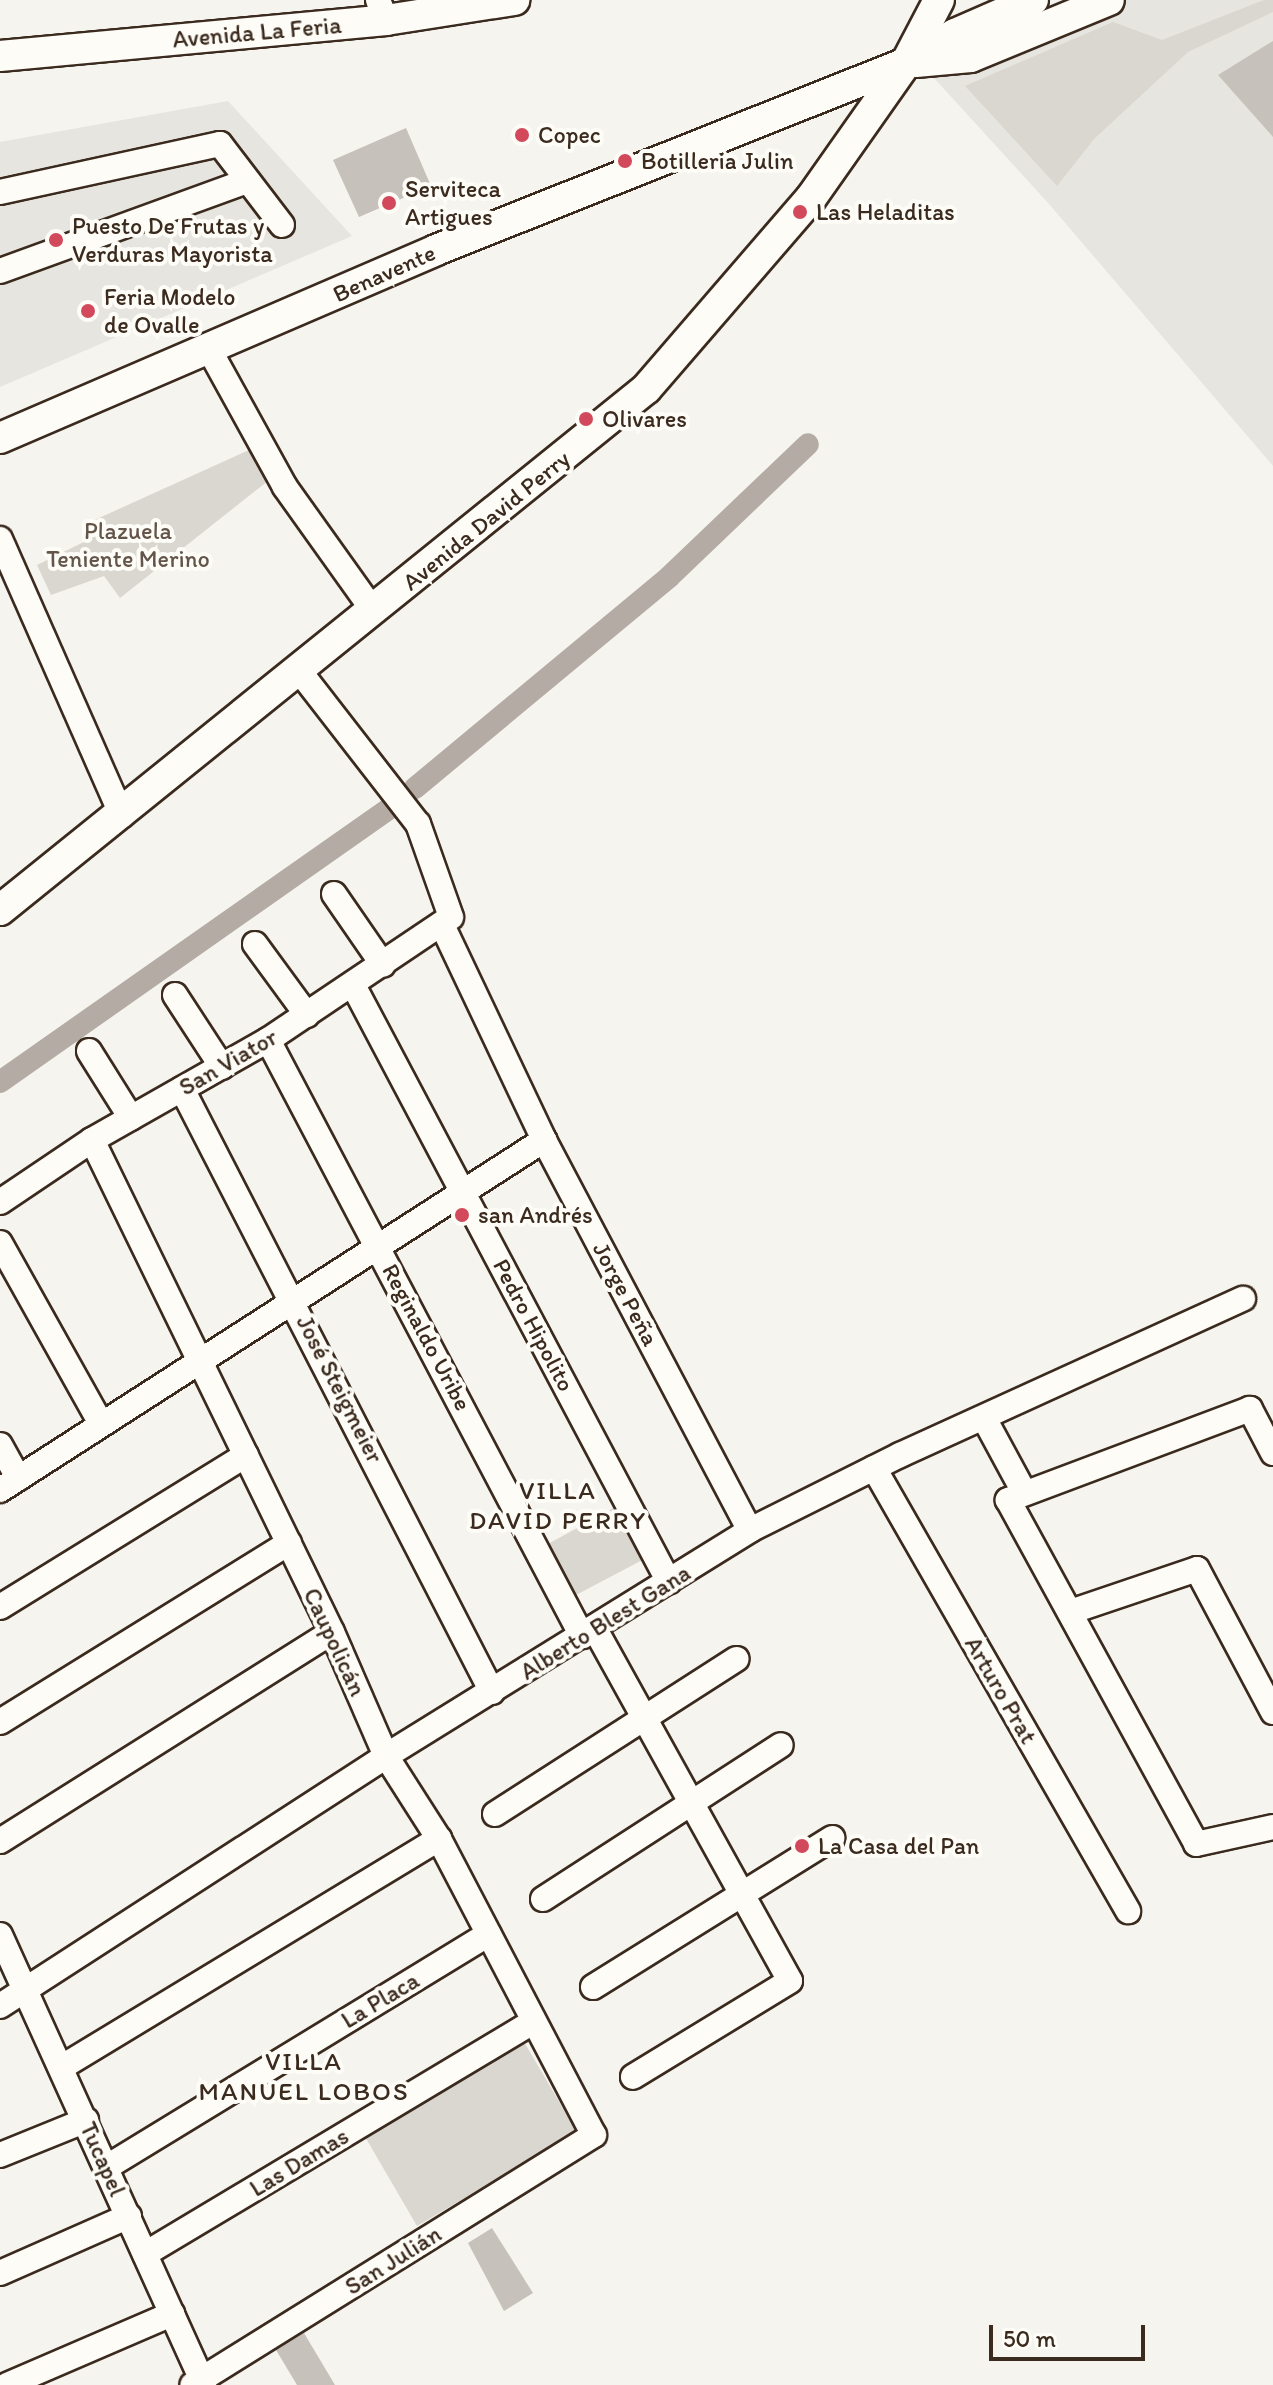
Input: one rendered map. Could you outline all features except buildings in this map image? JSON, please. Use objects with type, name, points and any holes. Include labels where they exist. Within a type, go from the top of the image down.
[{"type":"main road","name":"Avenida La Feria","points":[[0,56],[382,10],[514,0]]},
{"type":"main road","name":"Avenida David Perry","points":[[0,910],[300,672],[646,389],[811,198],[906,63],[939,0]]},
{"type":"main road","name":"Benavente","points":[[0,438],[210,351],[436,250],[906,63],[955,34],[1033,0]]},
{"type":"main road","name":"Benavente","points":[[906,63],[971,57],[1109,0]]},
{"type":"street","points":[[0,192],[220,144],[244,182],[282,225]]},
{"type":"street","points":[[0,271],[244,182]]},
{"type":"street","points":[[210,351],[285,487],[374,612]]},
{"type":"street","points":[[0,539],[122,815]]},
{"type":"street","name":"Jorge Peña","points":[[300,672],[418,824],[447,922],[544,1140],[750,1530]]},
{"type":"street","points":[[334,894],[383,965]]},
{"type":"street","name":"San Viator","points":[[0,1202],[92,1140],[268,1040],[447,922]]},
{"type":"street","points":[[255,944],[307,1015]]},
{"type":"street","name":"Pedro Hipolito","points":[[353,985],[669,1582]]},
{"type":"street","points":[[175,995],[222,1067]]},
{"type":"street","name":"Reginaldo Uribe","points":[[268,1040],[589,1632],[644,1718],[790,1981],[633,2077]]},
{"type":"street","points":[[89,1051],[131,1118]]},
{"type":"street","name":"José Steigmeier","points":[[182,1089],[295,1300],[492,1692]]},
{"type":"street","name":"Caupolicán","points":[[92,1140],[332,1632],[386,1756],[439,1839],[594,2135]]},
{"type":"street","points":[[0,1445],[9,1484],[544,1140]]},
{"type":"street","points":[[0,1243],[101,1424]]},
{"type":"street","name":"Alberto Blest Gana","points":[[0,2006],[386,1756],[750,1530],[874,1468],[1243,1299]]},
{"type":"street","points":[[1273,1453],[1250,1409],[1008,1500],[1196,1844],[1273,1827]]},
{"type":"street","points":[[984,1418],[1024,1492]]},
{"type":"street","points":[[0,1607],[246,1455]]},
{"type":"street","name":"Arturo Prat","points":[[874,1468],[1128,1911]]},
{"type":"street","points":[[0,1722],[289,1543]]},
{"type":"street","points":[[1070,1612],[1197,1569],[1273,1712]]},
{"type":"street","points":[[0,1841],[332,1632]]},
{"type":"street","points":[[495,1814],[736,1659]]},
{"type":"street","points":[[543,1899],[781,1745]]},
{"type":"street","points":[[593,1987],[743,1897],[832,1838]]},
{"type":"street","points":[[62,2067],[439,1839]]},
{"type":"street","name":"La Placa","points":[[107,2167],[489,1934]]},
{"type":"street","name":"Tucapel","points":[[0,1935],[23,1992],[62,2067],[129,2216],[199,2383]]},
{"type":"street","name":"Las Damas","points":[[145,2254],[534,2021]]},
{"type":"street","points":[[0,2155],[86,2120]]},
{"type":"street","name":"San Julián","points":[[199,2383],[594,2135]]},
{"type":"street","points":[[0,2273],[129,2216]]},
{"type":"street","points":[[7,2385],[172,2314]]},
{"type":"shaded area","points":[[1074,0],[1273,0],[1273,466],[1049,204],[924,67]]},
{"type":"shaded area","name":"Feria Modelo de Ovalle","points":[[228,101],[352,236],[0,387],[0,142]]},
{"type":"green space","points":[[1264,0],[1273,0],[1273,12],[1188,52],[1094,139],[1057,186],[965,86],[1113,22],[1162,40]]},
{"type":"green space","name":"Plazuela Teniente Merino","points":[[249,450],[269,480],[120,598],[104,576],[51,595],[37,565],[92,538],[88,523]]},
{"type":"green space","points":[[621,1504],[650,1556],[576,1595],[548,1544]]},
{"type":"green space","points":[[524,2042],[577,2132],[417,2226],[364,2135]]},
{"type":"waterway","points":[[415,788],[669,577],[808,444]]},
{"type":"waterway","points":[[0,1082],[391,807]]},
{"type":"place","name":"Copec","points":[[522,135]]},
{"type":"place","name":"Botilleria Julin","points":[[625,161]]},
{"type":"place","name":"Serviteca Artigues","points":[[389,203]]},
{"type":"place","name":"Las Heladitas","points":[[800,212]]},
{"type":"place","name":"Puesto De Frutas y Verduras Mayorista","points":[[56,240]]},
{"type":"place","name":"Feria Modelo de Ovalle","points":[[88,311]]},
{"type":"place","name":"Olivares","points":[[586,419]]},
{"type":"place","name":"san Andrés","points":[[462,1215]]},
{"type":"place","name":"La Casa del Pan","points":[[802,1846]]},
{"type":"district","name":"VILLA DAVID PERRY","points":[[558,1506]]},
{"type":"district","name":"VILLA MANUEL LOBOS","points":[[304,2077]]}]
